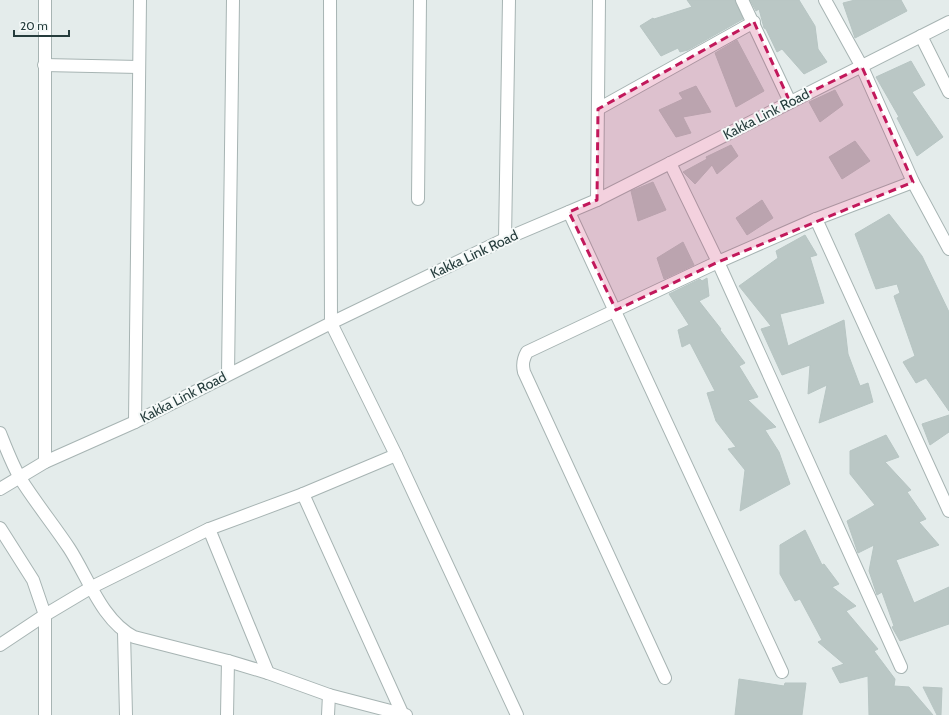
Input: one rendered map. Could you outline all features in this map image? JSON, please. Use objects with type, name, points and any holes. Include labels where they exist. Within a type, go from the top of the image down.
[{"type":"street","points":[[45,0],[45,462]]},
{"type":"street","points":[[135,422],[140,0]]},
{"type":"street","points":[[228,374],[233,0]]},
{"type":"street","points":[[330,0],[331,323],[396,455],[517,715]]},
{"type":"street","points":[[418,199],[420,0]]},
{"type":"street","points":[[505,239],[509,0]]},
{"type":"street","points":[[597,200],[599,0]]},
{"type":"street","points":[[742,0],[754,22],[790,102]]},
{"type":"street","points":[[825,0],[862,67],[912,182],[949,249]]},
{"type":"street","points":[[598,109],[754,22]]},
{"type":"street","name":"Kakka Link Road","points":[[0,489],[45,462],[135,422],[331,323],[505,239],[597,200],[949,22]]},
{"type":"street","points":[[921,36],[944,71],[949,92]]},
{"type":"street","points":[[44,65],[139,67]]},
{"type":"street","points":[[670,163],[718,262],[901,667]]},
{"type":"street","points":[[665,678],[522,368],[524,358],[527,352],[718,262],[816,219],[912,182]]},
{"type":"street","points":[[570,212],[782,672]]},
{"type":"street","points":[[816,219],[949,511]]},
{"type":"street","points":[[0,433],[19,477],[69,548],[114,623],[124,632],[134,637],[228,661],[268,673],[329,695],[404,714]]},
{"type":"street","points":[[0,645],[45,615],[92,587],[208,529],[303,494],[396,455]]},
{"type":"street","points":[[303,494],[404,714]]},
{"type":"street","points":[[0,528],[32,580],[45,615],[46,715]]},
{"type":"street","points":[[208,529],[268,673]]},
{"type":"street","points":[[124,632],[126,715]]},
{"type":"street","points":[[227,715],[228,661]]},
{"type":"street","points":[[328,715],[329,695]]},
{"type":"highlighted area","points":[[754,22],[790,102],[862,67],[913,182],[718,262],[616,310],[569,212],[597,200],[598,109]]},
{"type":"building","points":[[687,0],[735,0],[743,19],[688,50],[680,52],[678,48],[661,56],[640,26],[653,18],[654,19],[692,7]]},
{"type":"building","points":[[750,0],[799,0],[815,26],[818,49],[827,62],[804,74],[782,49],[777,52],[766,29],[764,28],[759,9],[756,11]]},
{"type":"building","points":[[855,0],[901,0],[907,11],[855,38],[843,3]]},
{"type":"building","points":[[737,40],[764,91],[736,107],[715,53]]},
{"type":"building","points":[[911,61],[925,85],[912,92],[943,137],[917,156],[897,118],[899,117],[876,77]]},
{"type":"building","points":[[696,86],[711,112],[683,117],[691,133],[676,137],[659,110],[683,99],[679,93]]},
{"type":"building","points":[[835,90],[843,105],[820,122],[809,102]]},
{"type":"building","points":[[855,141],[870,161],[842,179],[829,157]]},
{"type":"building","points":[[731,145],[738,156],[717,174],[712,165],[695,184],[683,172],[707,159],[706,157]]},
{"type":"building","points":[[653,182],[666,210],[638,221],[631,191]]},
{"type":"building","points":[[762,200],[773,218],[747,235],[736,218]]},
{"type":"building","points":[[889,214],[922,256],[949,312],[949,411],[926,378],[916,383],[903,362],[915,356],[894,296],[900,293],[897,284],[876,289],[855,234]]},
{"type":"building","points":[[805,235],[817,255],[810,257],[824,303],[780,314],[788,346],[844,320],[848,354],[860,386],[868,383],[873,402],[819,423],[827,385],[808,394],[810,365],[782,375],[761,329],[771,326],[739,286],[778,258],[776,251]]},
{"type":"building","points":[[683,242],[694,265],[664,279],[657,258]]},
{"type":"building","points":[[707,278],[709,296],[699,301],[745,363],[739,366],[758,397],[748,400],[776,427],[765,430],[779,452],[790,484],[740,511],[745,470],[728,449],[736,447],[716,421],[707,393],[715,391],[690,343],[682,347],[678,330],[689,325],[669,294],[700,279],[702,281]]},
{"type":"building","points":[[949,415],[949,432],[930,445],[922,424]]},
{"type":"building","points":[[886,435],[899,457],[885,462],[911,490],[907,492],[926,519],[919,522],[939,545],[896,560],[914,603],[949,587],[949,624],[900,641],[892,627],[894,626],[882,592],[877,595],[869,571],[874,545],[858,553],[847,521],[875,505],[850,474],[850,451]]},
{"type":"building","points":[[805,530],[822,565],[824,564],[839,584],[832,587],[856,606],[846,611],[878,649],[874,651],[895,679],[894,686],[909,687],[933,715],[869,715],[868,676],[840,683],[832,668],[844,664],[818,642],[822,640],[800,599],[795,601],[780,574],[780,545]]},
{"type":"building","points":[[739,679],[784,686],[785,683],[806,683],[802,715],[735,715]]},
{"type":"building","points":[[923,687],[942,688],[941,715],[937,715]]}]
